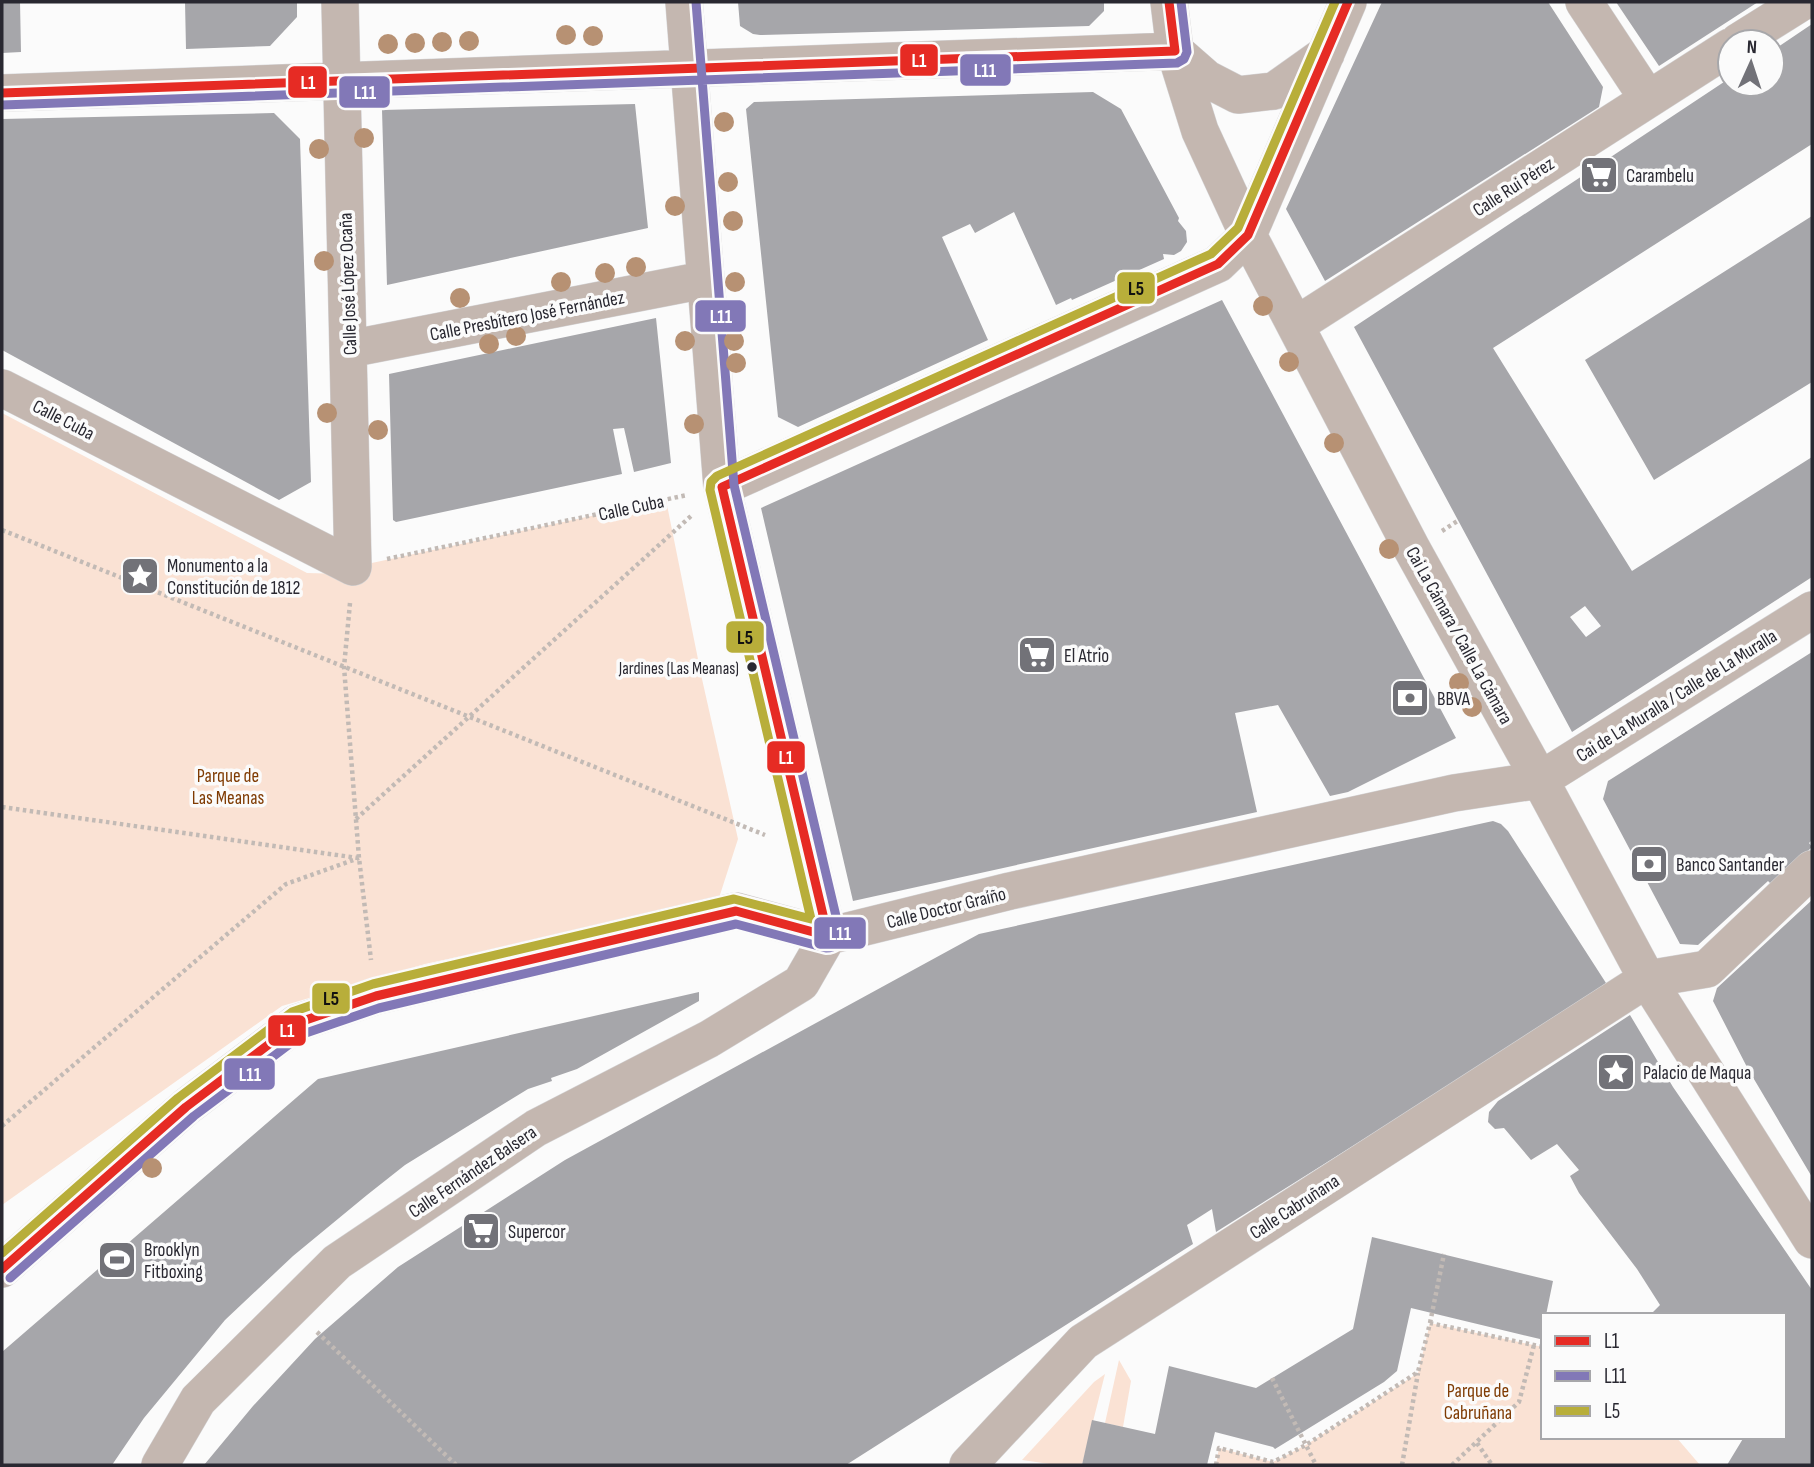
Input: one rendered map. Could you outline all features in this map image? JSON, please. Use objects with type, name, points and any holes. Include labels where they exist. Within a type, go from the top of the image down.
[{"type":"street","name":"Calle José López Ocaña","points":[[340,2],[353,567]]},
{"type":"street","points":[[684,2],[722,487],[828,936]]},
{"type":"street","name":"Cai La Cámara / Calle La Cámara","points":[[1170,2],[1175,51],[1200,131],[1248,235],[1412,549],[1647,979],[1812,1240]]},
{"type":"street","points":[[722,487],[1218,264],[1248,235],[1348,2]]},
{"type":"street","points":[[1584,2],[1648,99]]},
{"type":"street","points":[[1760,28],[1802,2]]},
{"type":"street","points":[[2,93],[1175,51],[1207,79],[1238,95],[1274,91],[1326,54]]},
{"type":"street","name":"Calle Rui Pérez","points":[[1296,325],[1716,56]]},
{"type":"street","name":"Calle Presbítero José Fernández","points":[[349,349],[704,280]]},
{"type":"street","name":"Calle Cuba","points":[[2,388],[353,567]]},
{"type":"street","name":"Cai de La Muralla / Calle de La Muralla","points":[[1540,780],[1812,610]]},
{"type":"street","name":"Calle Doctor Graíño","points":[[8,1260],[186,1107],[297,1023],[376,996],[736,911],[828,936],[1010,891],[1454,793],[1540,780]]},
{"type":"street","points":[[1647,979],[1707,969],[1812,869]]},
{"type":"street","name":"Calle Fernández Balsera","points":[[160,1465],[198,1400],[337,1262],[536,1128],[709,1039],[801,984],[828,936]]},
{"type":"street","name":"Calle Cabruñana","points":[[968,1465],[1083,1342],[1647,979]]},
{"type":"path","name":"Calle Cuba","points":[[353,567],[722,487]]},
{"type":"path","points":[[356,818],[722,487]]},
{"type":"path","points":[[2,530],[808,852]]},
{"type":"path","points":[[353,567],[344,667],[359,858],[376,996]]},
{"type":"path","points":[[2,807],[359,858]]},
{"type":"path","points":[[2,1126],[286,884],[359,858]]},
{"type":"path","points":[[1402,1465],[1418,1372],[1444,1254]]},
{"type":"path","points":[[291,1307],[456,1465]]},
{"type":"path","points":[[1430,1323],[1541,1347]]},
{"type":"path","points":[[1452,1465],[1519,1402],[1534,1345]]},
{"type":"path","points":[[1216,1465],[1219,1448],[1273,1462],[1306,1445],[1418,1372]]},
{"type":"path","points":[[1272,1378],[1316,1465]]},
{"type":"path","points":[[1476,1443],[1492,1465]]},
{"type":"green space","name":"Parque de Las Meanas","points":[[2,413],[307,573],[345,574],[353,567],[666,500],[738,839],[718,901],[425,964],[282,1006],[2,1205]]},
{"type":"green space","name":"Parque de Cabruñana","points":[[1430,1323],[1541,1347],[1541,1439],[1678,1439],[1700,1465],[1216,1465],[1219,1448],[1273,1462],[1306,1445],[1418,1373]]},
{"type":"green space","points":[[1119,1360],[1131,1381],[1123,1427],[1105,1423]]},
{"type":"green space","points":[[1105,1374],[1082,1465],[1022,1460],[1094,1382]]},
{"type":"building","points":[[2,2],[20,2],[21,52],[2,53]]},
{"type":"building","points":[[185,2],[297,2],[297,17],[270,46],[186,49]]},
{"type":"building","points":[[738,2],[1104,2],[1104,11],[1089,26],[760,35],[740,26]]},
{"type":"building","points":[[1382,2],[1548,2],[1603,87],[1599,107],[1325,281],[1286,209]]},
{"type":"building","points":[[1616,2],[1758,2],[1716,28],[1659,66]]},
{"type":"building","points":[[1812,24],[1812,144],[1493,348],[1632,571],[1812,457],[1812,577],[1572,732],[1354,327],[1716,87],[1716,98],[1786,98],[1786,42]],"holes":[[[1585,606],[1601,626],[1586,637],[1570,617]]]},
{"type":"building","points":[[1093,92],[1121,109],[1179,218],[1178,221],[1186,231],[1187,242],[1181,251],[1174,255],[1163,254],[1164,259],[1056,305],[1014,212],[975,233],[970,224],[942,237],[988,340],[798,427],[778,417],[746,109],[754,102]]},
{"type":"building","points":[[635,104],[648,228],[387,285],[382,110]]},
{"type":"building","points":[[274,113],[300,139],[311,482],[279,500],[2,350],[2,119]]},
{"type":"building","points":[[1812,216],[1812,382],[1654,480],[1585,360]]},
{"type":"building","points":[[1222,300],[1456,738],[1348,792],[1330,796],[1278,705],[1235,713],[1257,812],[853,901],[761,508]]},
{"type":"building","points":[[656,318],[671,463],[634,472],[624,428],[613,429],[622,474],[396,522],[393,520],[389,374]]},
{"type":"building","points":[[1812,652],[1812,840],[1809,843],[1812,847],[1772,885],[1768,881],[1698,945],[1680,944],[1603,799],[1608,781]]},
{"type":"building","points":[[1493,821],[1508,831],[1606,983],[1581,1003],[1216,1232],[1212,1209],[1187,1225],[1193,1244],[846,1465],[204,1465],[253,1406],[315,1339],[398,1267],[565,1160],[979,934]]},
{"type":"building","points":[[1812,900],[1812,1177],[1748,1069],[1713,1001],[1717,988]]},
{"type":"building","points":[[699,992],[699,1001],[577,1069],[528,1089],[405,1165],[367,1195],[293,1256],[225,1320],[144,1418],[112,1465],[2,1465],[2,1352],[318,1079]]},
{"type":"building","points":[[1630,1015],[1673,1087],[1812,1290],[1812,1465],[1727,1465],[1743,1439],[1786,1439],[1786,1313],[1652,1313],[1660,1305],[1637,1269],[1579,1193],[1570,1176],[1579,1170],[1557,1144],[1531,1160],[1504,1128],[1495,1129],[1488,1122],[1489,1112],[1498,1101]]},
{"type":"building","points":[[1372,1237],[1553,1281],[1546,1313],[1541,1313],[1540,1339],[1411,1308],[1397,1371],[1384,1382],[1275,1449],[1215,1432],[1207,1465],[1082,1465],[1092,1420],[1155,1434],[1169,1366],[1256,1388],[1353,1329]]},
{"type":"transit line","name":"L11","points":[[10,1278],[194,1116],[303,1034],[379,1008],[736,924],[826,948],[837,944],[840,933],[734,485],[696,2]]},
{"type":"transit line","name":"L1","points":[[2,93],[1175,51],[1169,2]]},
{"type":"transit line","name":"L11","points":[[2,105],[1177,63],[1184,59],[1187,52],[1181,2]]},
{"type":"transit line","name":"L5","points":[[2,1253],[178,1098],[292,1012],[373,984],[734,899],[811,919],[710,490],[711,482],[717,476],[1211,254],[1238,228],[1335,2]]},
{"type":"transit line","name":"L1","points":[[2,1269],[186,1107],[297,1023],[376,996],[736,911],[828,936],[722,487],[1218,264],[1248,235],[1348,2]]},
{"type":"place","name":"Carambelu","points":[[1599,175]]},
{"type":"place","name":"Monumento a la Constitución de 1812","points":[[140,576]]},
{"type":"place","name":"El Atrio","points":[[1037,655]]},
{"type":"place","name":"Jardines (Las Meanas)","points":[[752,667]]},
{"type":"place","name":"BBVA","points":[[1410,698]]},
{"type":"place","name":"Banco Santander","points":[[1649,864]]},
{"type":"place","name":"Palacio de Maqua","points":[[1616,1072]]},
{"type":"place","name":"Supercor","points":[[481,1231]]},
{"type":"place","name":"Brooklyn Fitboxing","points":[[117,1260]]}]
